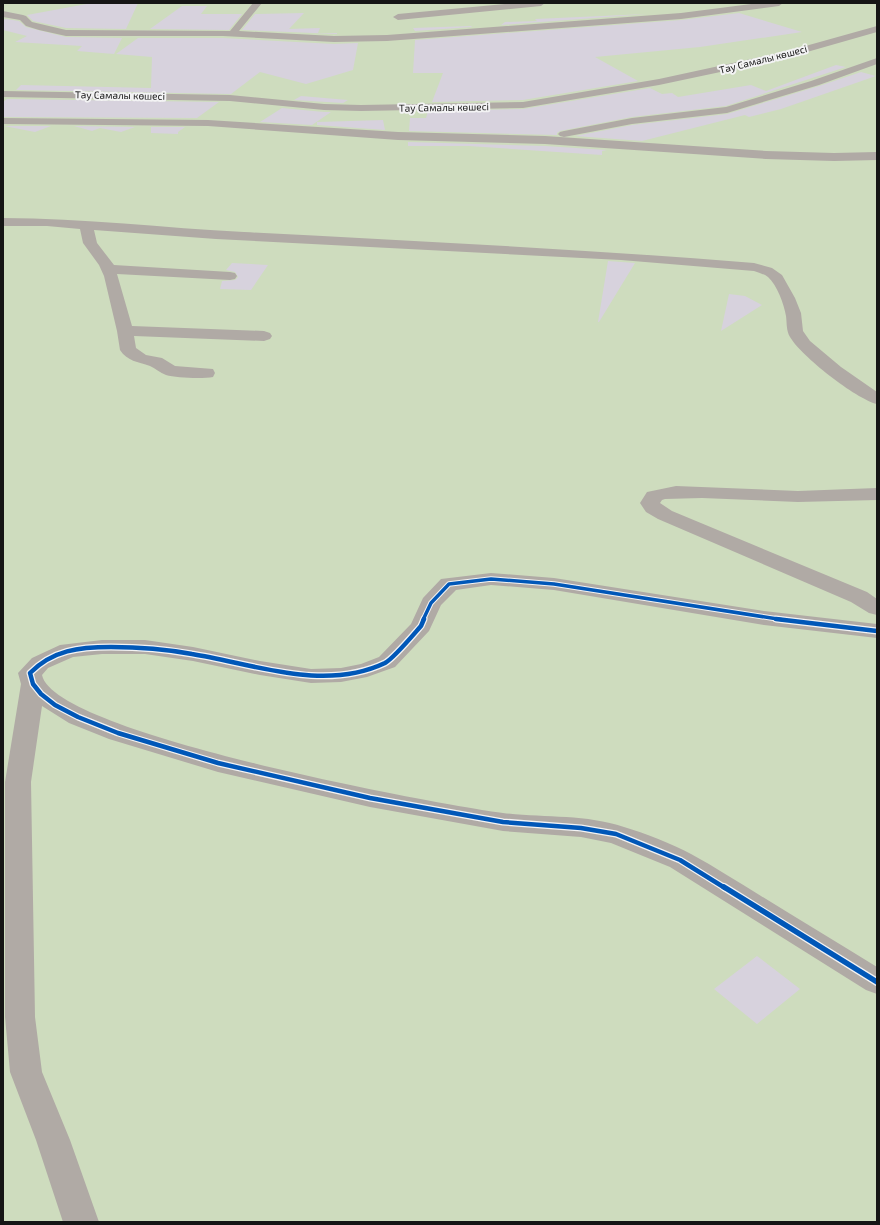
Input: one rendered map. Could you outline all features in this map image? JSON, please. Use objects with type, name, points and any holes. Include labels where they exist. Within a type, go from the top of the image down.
[{"type":"street","points":[[232,34],[239,27],[245,17],[252,12],[253,6],[258,3]]},
{"type":"street","points":[[398,17],[541,3]]},
{"type":"street","points":[[3,14],[23,18],[29,24],[42,28],[66,33],[232,34],[326,39],[393,38],[681,16],[779,3]]},
{"type":"street","name":"Тау Самалы көшесі","points":[[3,94],[230,98],[324,107],[361,108],[422,108],[523,104],[651,84],[786,55],[877,29]]},
{"type":"street","points":[[546,140],[564,134],[632,121],[702,114],[742,106],[877,61]]},
{"type":"street","points":[[3,121],[208,123],[383,135],[546,140],[727,153],[815,157],[875,150]]},
{"type":"street","points":[[3,222],[47,222],[216,235],[621,256],[754,267],[768,271],[774,275],[780,284],[793,314],[795,331],[806,346],[877,399]]},
{"type":"street","points":[[86,226],[90,243],[106,264],[108,269],[125,331],[128,350],[141,359],[156,362],[171,371],[207,373]]},
{"type":"street","points":[[108,269],[230,276]]},
{"type":"street","points":[[125,331],[264,336]]},
{"type":"street","points":[[877,494],[780,496],[680,492],[658,494],[654,496],[650,503],[653,508],[664,516],[817,578],[858,597],[877,608]]},
{"type":"street","points":[[877,631],[764,618],[554,584],[491,579],[449,584],[431,603],[421,626],[387,662],[367,670],[341,675],[311,676],[260,668],[193,654],[145,647],[102,647],[68,650],[40,663],[30,673],[30,678],[33,684],[41,694],[54,705],[78,717],[118,733],[218,763],[370,798],[503,822],[581,828],[616,834],[680,860],[877,982]]},
{"type":"street","points":[[33,684],[18,782],[20,1017],[26,1072],[53,1140],[81,1222]]},
{"type":"green space","points":[[3,3],[877,3],[877,1222],[3,1222]]},
{"type":"building","points":[[92,3],[138,3],[126,29],[66,28],[33,21],[27,15]]},
{"type":"building","points":[[182,6],[207,6],[201,14],[242,14],[229,30],[150,29]]},
{"type":"building","points":[[304,13],[289,29],[320,28],[318,33],[337,34],[242,30],[255,14]]},
{"type":"building","points":[[739,13],[802,32],[700,47],[595,57],[638,81],[523,100],[432,102],[443,73],[413,73],[415,40],[681,20]]},
{"type":"building","points":[[647,14],[501,25],[505,22],[537,21],[535,19]]},
{"type":"building","points":[[3,20],[19,21],[26,27],[66,37],[122,38],[114,54],[77,51],[82,46],[15,42],[27,36],[3,30]]},
{"type":"building","points":[[472,27],[415,31],[413,28]]},
{"type":"building","points":[[138,38],[223,38],[334,44],[358,43],[353,70],[306,84],[260,72],[231,94],[16,90],[21,85],[151,88],[152,57],[116,54]]},
{"type":"building","points":[[836,65],[846,67],[726,106],[632,117],[560,131],[557,135],[409,131],[410,118],[426,118],[428,111],[523,109],[650,88],[662,94],[672,93],[678,97],[751,85],[766,91]]},
{"type":"building","points":[[861,72],[876,76],[781,109],[749,117],[745,115],[642,141],[575,136],[632,125],[727,114]]},
{"type":"building","points":[[301,96],[348,100],[343,103],[294,100]]},
{"type":"building","points":[[7,99],[219,102],[197,118],[3,117],[3,102]]},
{"type":"building","points":[[282,108],[331,112],[312,125],[260,122]]},
{"type":"building","points":[[383,120],[385,130],[317,125],[317,122]]},
{"type":"building","points":[[4,126],[51,126],[35,132]]},
{"type":"building","points":[[74,126],[135,127],[121,132],[100,128],[92,131]]},
{"type":"building","points":[[151,127],[185,127],[178,132],[178,134],[151,133]]},
{"type":"building","points":[[408,142],[545,146],[607,150],[602,151],[602,155],[469,146],[408,146]]},
{"type":"building","points":[[608,261],[635,263],[598,322]]},
{"type":"building","points":[[232,263],[268,265],[251,290],[220,289],[222,281],[235,280],[238,277],[235,272],[226,270]]},
{"type":"building","points":[[729,294],[745,296],[762,305],[721,331]]},
{"type":"building","points":[[757,956],[800,989],[757,1024],[714,989]]},
{"type":"cycle path","points":[[877,631],[764,618],[554,584],[491,579],[449,584],[431,603],[421,626],[387,662],[367,670],[341,675],[311,676],[260,668],[193,654],[145,647],[102,647],[68,650],[40,663],[30,673],[33,684],[41,694],[55,705],[78,717],[118,733],[218,763],[370,798],[503,822],[581,828],[616,834],[680,860],[877,982]]}]
